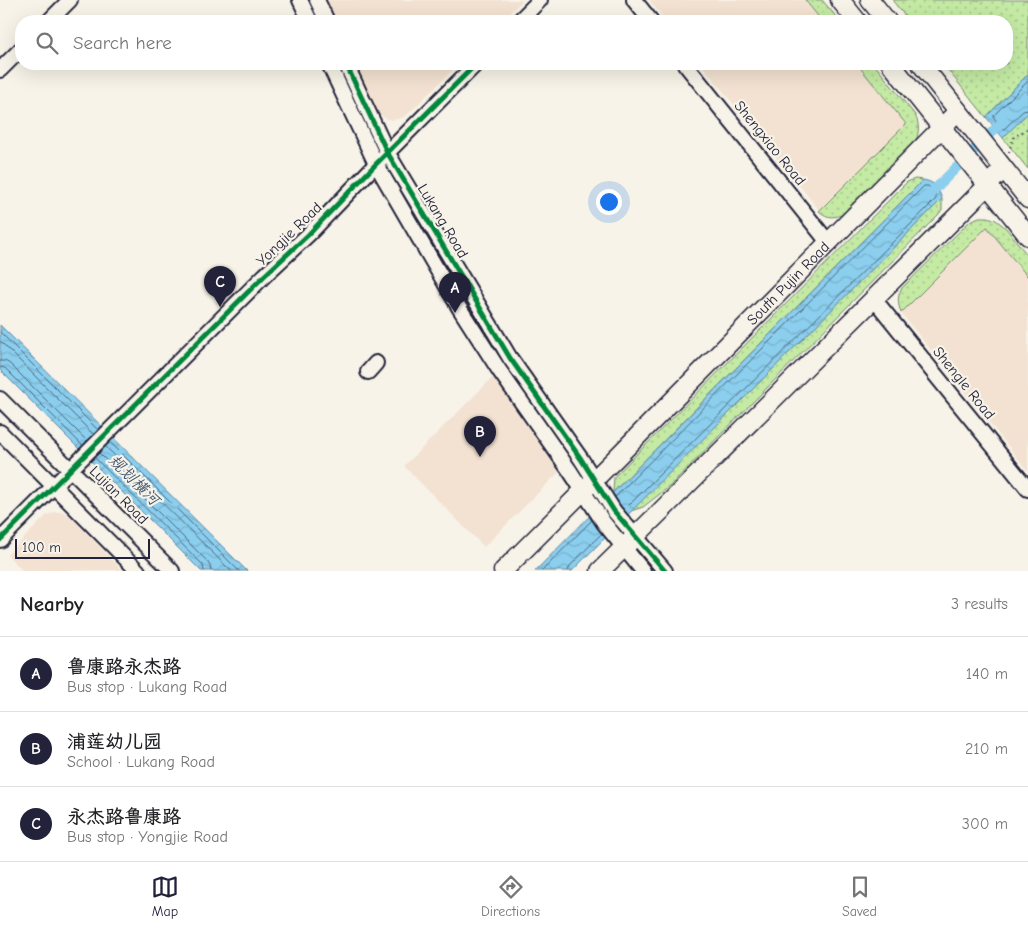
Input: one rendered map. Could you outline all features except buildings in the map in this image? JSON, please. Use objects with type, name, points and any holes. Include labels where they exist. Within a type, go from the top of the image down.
[{"type":"main road","points":[[840,0],[852,15]]},
{"type":"main road","points":[[870,0],[882,15]]},
{"type":"main road","points":[[896,70],[1028,236]]},
{"type":"main road","points":[[926,70],[1028,199]]},
{"type":"main road","name":"South Pujin Road","points":[[503,571],[958,111]]},
{"type":"main road","points":[[602,569],[1004,169]]},
{"type":"street","points":[[55,15],[70,0]]},
{"type":"street","points":[[300,0],[307,15]]},
{"type":"street","points":[[318,0],[324,15]]},
{"type":"street","points":[[524,15],[540,0]]},
{"type":"street","points":[[634,0],[646,15]]},
{"type":"street","points":[[0,70],[15,55]]},
{"type":"street","name":"Lukang Road","points":[[332,70],[376,164],[460,309],[499,370],[570,471],[589,485]]},
{"type":"street","name":"Lukang Road","points":[[349,70],[388,152],[510,358],[581,459],[589,485]]},
{"type":"street","name":"Yongjie Road","points":[[70,470],[264,276],[308,235],[470,70]]},
{"type":"street","name":"Shengxiao Road","points":[[691,70],[828,242]]},
{"type":"street","name":"Shengle Road","points":[[874,299],[1028,489]]},
{"type":"street","name":"Lujian Road","points":[[0,399],[172,571]]},
{"type":"street","points":[[0,432],[138,571]]},
{"type":"street","points":[[0,540],[70,470]]},
{"type":"street","points":[[589,485],[604,523],[653,557],[665,571]]},
{"type":"street","points":[[630,542],[643,570]]},
{"type":"path","points":[[1004,169],[1013,138],[1028,128]]},
{"type":"shaded area","points":[[326,0],[523,0],[507,15],[332,15]]},
{"type":"shaded area","points":[[649,0],[805,0],[817,15],[661,15]]},
{"type":"shaded area","points":[[358,70],[453,70],[406,116],[391,120],[383,117],[376,110]]},
{"type":"shaded area","points":[[706,70],[862,70],[906,124],[819,210]]},
{"type":"shaded area","points":[[988,227],[1028,277],[1028,471],[901,313]]},
{"type":"shaded area","points":[[493,377],[559,472],[484,547],[404,466]]},
{"type":"shaded area","points":[[55,512],[64,512],[71,517],[122,570],[23,571],[7,555],[47,515]]},
{"type":"green space","points":[[805,0],[822,0],[835,15],[817,15]]},
{"type":"green space","points":[[892,0],[1028,0],[1028,74],[986,117],[948,70],[1013,70],[1013,15],[904,15]]},
{"type":"green space","points":[[862,70],[879,70],[915,115],[918,122],[918,133],[915,144],[846,213],[835,217],[822,214],[819,211],[906,124]]},
{"type":"green space","points":[[1028,113],[1028,169],[1003,138]]},
{"type":"green space","points":[[915,179],[923,180],[613,492],[614,477],[907,182]]},
{"type":"green space","points":[[942,199],[942,210],[938,215],[669,487],[643,507],[631,511]]},
{"type":"green space","points":[[979,217],[988,217],[996,220],[1006,228],[1028,256],[1028,277],[987,227],[901,313],[898,301],[901,289],[970,221]]},
{"type":"water","points":[[1028,74],[1028,113],[1003,138],[986,117]]},
{"type":"water","points":[[923,180],[936,186],[942,199],[572,571],[535,571]]},
{"type":"water","name":"规划横河","points":[[0,325],[247,571],[201,571],[0,370]]},
{"type":"waterway","points":[[927,197],[1004,120]]},
{"type":"cycle path","points":[[349,70],[387,152],[510,358],[581,459],[614,511],[665,571]]},
{"type":"cycle path","points":[[0,540],[264,276],[308,235],[470,70]]},
{"type":"place","name":"永杰路鲁康路","points":[[220,307]]},
{"type":"place","name":"鲁康路永杰路","points":[[455,313]]},
{"type":"place","name":"浦莲幼儿园","points":[[480,457]]}]
